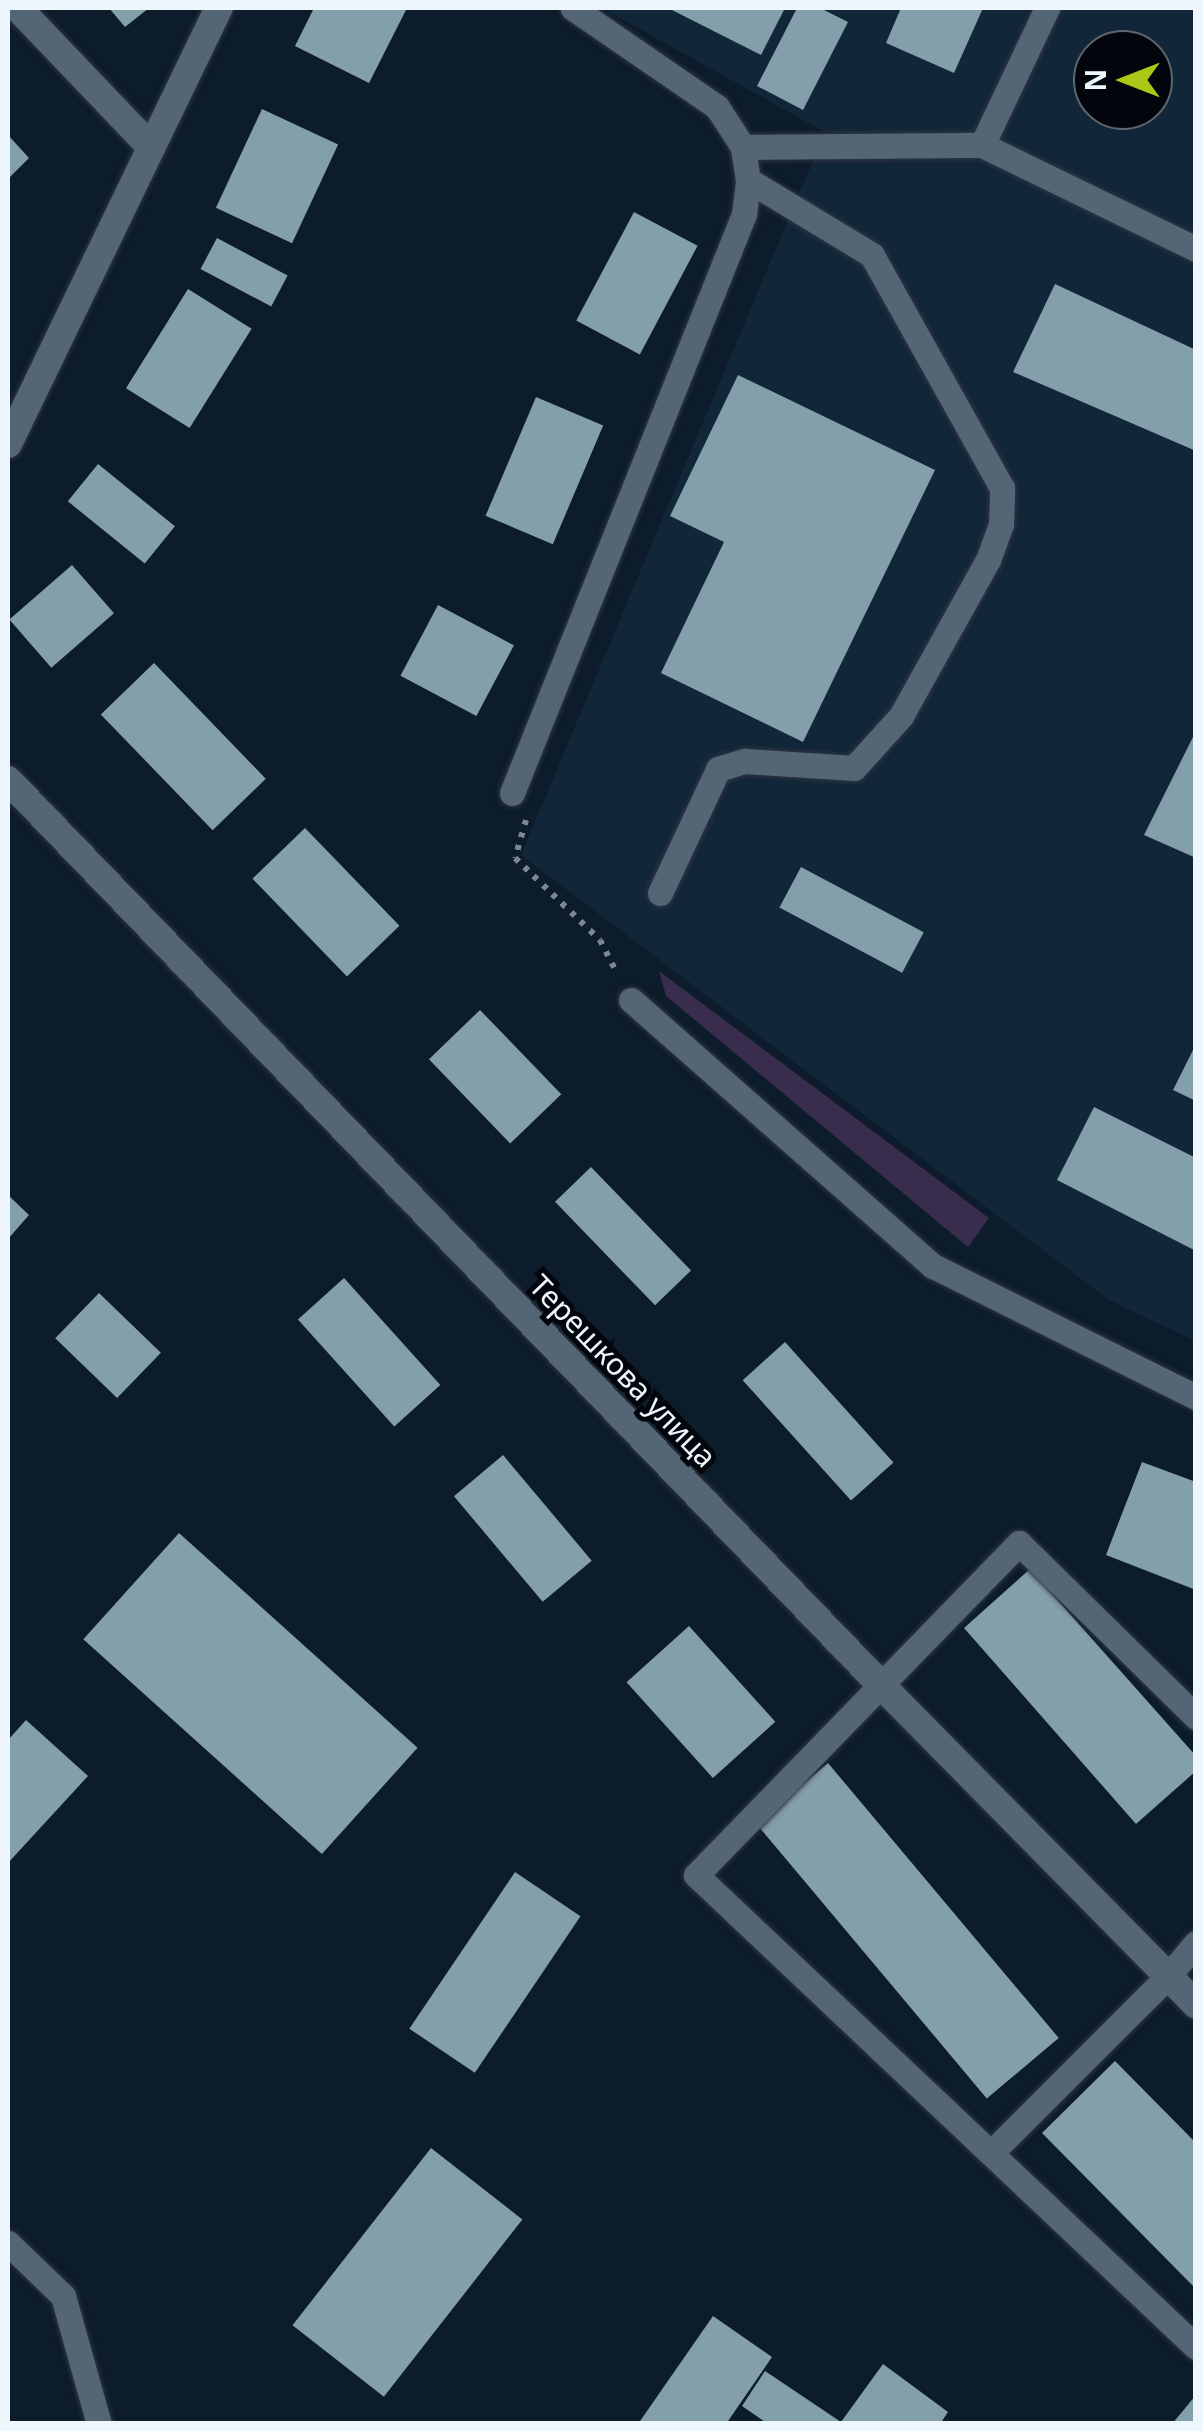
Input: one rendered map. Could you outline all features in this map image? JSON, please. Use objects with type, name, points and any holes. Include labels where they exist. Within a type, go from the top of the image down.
[{"type":"street","points":[[18,8],[149,145]]},
{"type":"street","points":[[8,444],[149,145],[220,8]]},
{"type":"street","name":"Терешкова улица","points":[[8,780],[880,1684],[1196,2004]]},
{"type":"lane","points":[[512,793],[744,214],[748,180],[743,147],[717,107],[572,8]]},
{"type":"lane","points":[[982,144],[1047,8]]},
{"type":"lane","points":[[743,147],[982,144],[1196,249]]},
{"type":"lane","points":[[660,894],[718,769],[745,761],[854,768],[866,755],[901,716],[988,560],[1001,524],[1002,488],[872,255],[748,180]]},
{"type":"lane","points":[[631,1000],[933,1266],[1196,1398]]},
{"type":"lane","points":[[1196,1717],[1019,1543],[696,1874],[1196,2346]]},
{"type":"lane","points":[[991,2153],[1170,1975],[1196,1943]]},
{"type":"lane","points":[[8,2242],[62,2296],[99,2424]]},
{"type":"path","points":[[512,793],[528,824],[516,858],[600,940],[631,1000]]},
{"type":"shaded area","points":[[602,8],[1195,8],[1195,1341],[1109,1300],[521,855],[825,132]]},
{"type":"shaded area","points":[[659,971],[989,1218],[968,1247],[666,996]]},
{"type":"building","points":[[109,8],[149,8],[125,27]]},
{"type":"building","points":[[314,8],[407,8],[369,83],[295,46]]},
{"type":"building","points":[[668,8],[785,8],[761,55]]},
{"type":"building","points":[[797,8],[820,8],[848,22],[803,110],[757,86]]},
{"type":"building","points":[[901,8],[983,8],[954,73],[886,43]]},
{"type":"building","points":[[262,109],[338,144],[292,243],[216,208]]},
{"type":"building","points":[[8,135],[29,158],[8,179]]},
{"type":"building","points":[[634,212],[698,246],[640,354],[576,321]]},
{"type":"building","points":[[217,238],[288,276],[271,306],[201,269]]},
{"type":"building","points":[[1055,284],[1196,350],[1196,451],[1013,372]]},
{"type":"building","points":[[188,289],[252,329],[190,428],[126,388]]},
{"type":"building","points":[[738,375],[935,470],[803,742],[661,673],[724,542],[670,516]]},
{"type":"building","points":[[536,397],[603,426],[553,544],[486,516]]},
{"type":"building","points":[[98,464],[175,526],[145,564],[68,501]]},
{"type":"building","points":[[72,565],[114,613],[51,668],[9,619]]},
{"type":"building","points":[[438,605],[514,645],[476,716],[400,676]]},
{"type":"building","points":[[154,663],[266,779],[213,830],[101,714]]},
{"type":"building","points":[[1196,731],[1196,858],[1144,835]]},
{"type":"building","points":[[305,828],[399,926],[347,977],[252,879]]},
{"type":"building","points":[[801,867],[924,932],[902,973],[779,908]]},
{"type":"building","points":[[480,1010],[561,1094],[510,1143],[429,1059]]},
{"type":"building","points":[[1196,1044],[1196,1101],[1173,1090]]},
{"type":"building","points":[[1094,1107],[1196,1158],[1196,1251],[1057,1180]]},
{"type":"building","points":[[591,1167],[691,1271],[655,1305],[555,1202]]},
{"type":"building","points":[[8,1195],[29,1215],[8,1239]]},
{"type":"building","points":[[344,1278],[440,1385],[394,1426],[298,1319]]},
{"type":"building","points":[[99,1293],[161,1353],[117,1398],[55,1338]]},
{"type":"building","points":[[785,1342],[893,1462],[851,1501],[743,1380]]},
{"type":"building","points":[[503,1455],[592,1561],[543,1602],[454,1496]]},
{"type":"building","points":[[1142,1462],[1196,1482],[1196,1590],[1106,1555]]},
{"type":"building","points":[[179,1533],[418,1748],[322,1854],[83,1639]]},
{"type":"building","points":[[1030,1569],[1196,1756],[1196,1771],[1136,1824],[964,1628]]},
{"type":"building","points":[[689,1626],[775,1722],[713,1778],[627,1682]]},
{"type":"building","points":[[26,1720],[88,1776],[8,1863],[8,1740]]},
{"type":"building","points":[[828,1763],[1059,2038],[987,2098],[756,1823]]},
{"type":"building","points":[[515,1872],[580,1916],[475,2073],[409,2029]]},
{"type":"building","points":[[1115,2061],[1196,2143],[1196,2289],[1042,2133]]},
{"type":"building","points":[[431,2148],[522,2219],[384,2397],[292,2325]]},
{"type":"building","points":[[713,2316],[772,2357],[726,2424],[638,2424]]},
{"type":"building","points":[[883,2364],[948,2412],[940,2424],[768,2424],[742,2406],[765,2371],[841,2422]]},
{"type":"building","points":[[1196,2395],[1196,2424],[1172,2424]]}]
